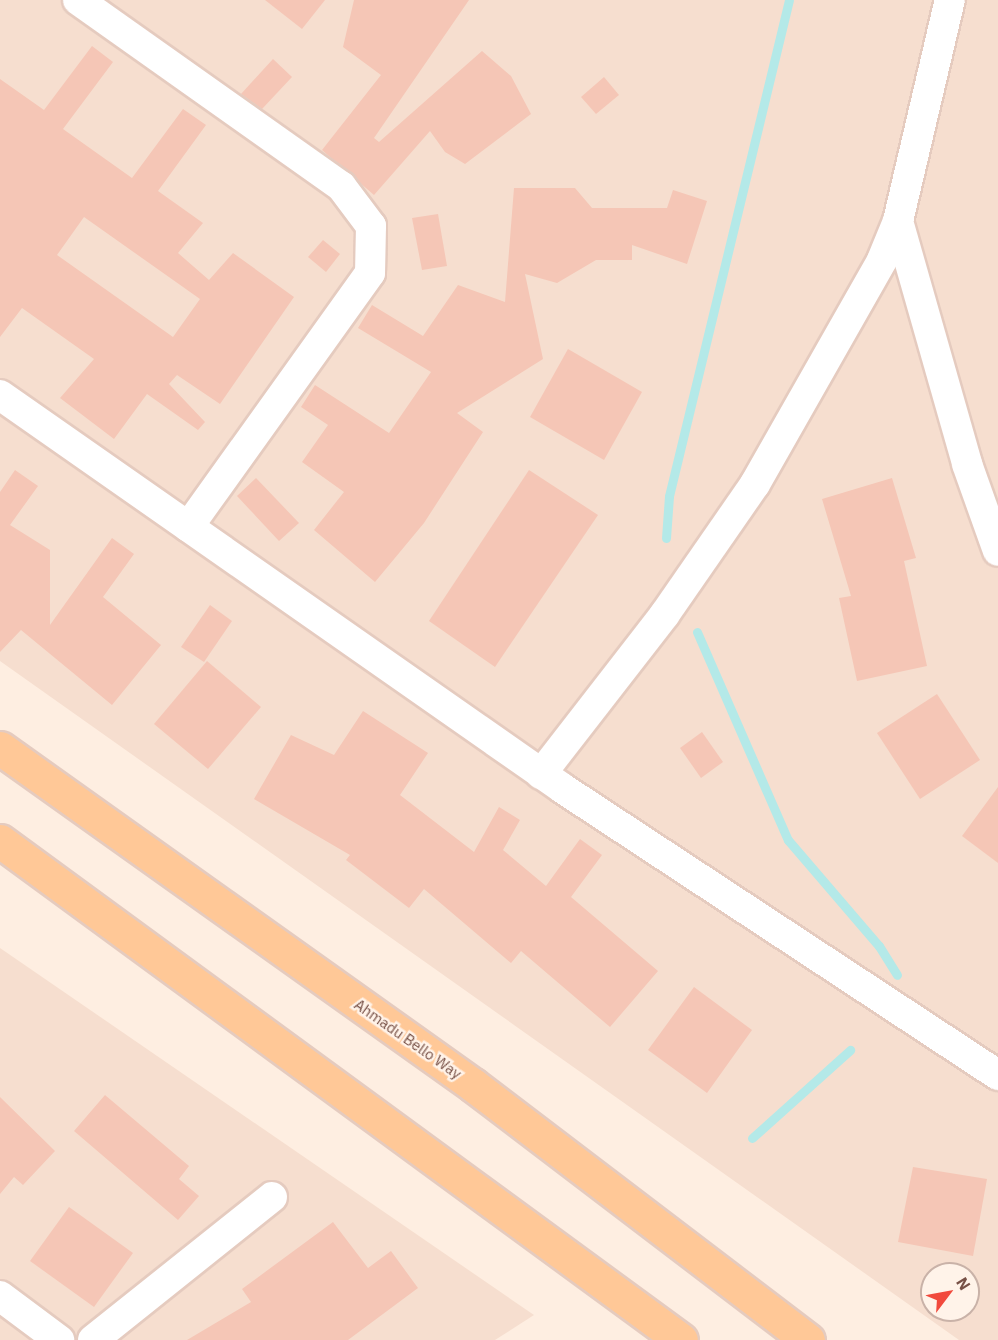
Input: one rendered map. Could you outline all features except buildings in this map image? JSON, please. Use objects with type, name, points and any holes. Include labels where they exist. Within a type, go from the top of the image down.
[{"type":"main road","name":"Ahmadu Bello Way","points":[[0,748],[473,1085],[808,1340]]},
{"type":"main road","points":[[0,841],[681,1340]]},
{"type":"street","points":[[78,0],[341,186],[371,226],[370,273],[188,527]]},
{"type":"street","points":[[542,774],[665,614],[755,484],[882,260],[898,221],[950,0]]},
{"type":"street","points":[[898,221],[967,464],[998,551]]},
{"type":"street","points":[[0,395],[542,774],[998,1075]]},
{"type":"street","points":[[93,1340],[273,1197]]},
{"type":"street","points":[[0,1296],[59,1340]]},
{"type":"shaded area","points":[[0,0],[998,0],[998,1340],[959,1340],[934,1322],[980,1322],[980,1262],[920,1262],[920,1312],[0,661]]},
{"type":"shaded area","points":[[0,948],[534,1315],[495,1340],[0,1340]]},
{"type":"waterway","points":[[666,538],[669,496],[789,0]]},
{"type":"waterway","points":[[697,632],[788,840],[879,946],[897,975]]},
{"type":"waterway","points":[[752,1138],[850,1050]]}]
